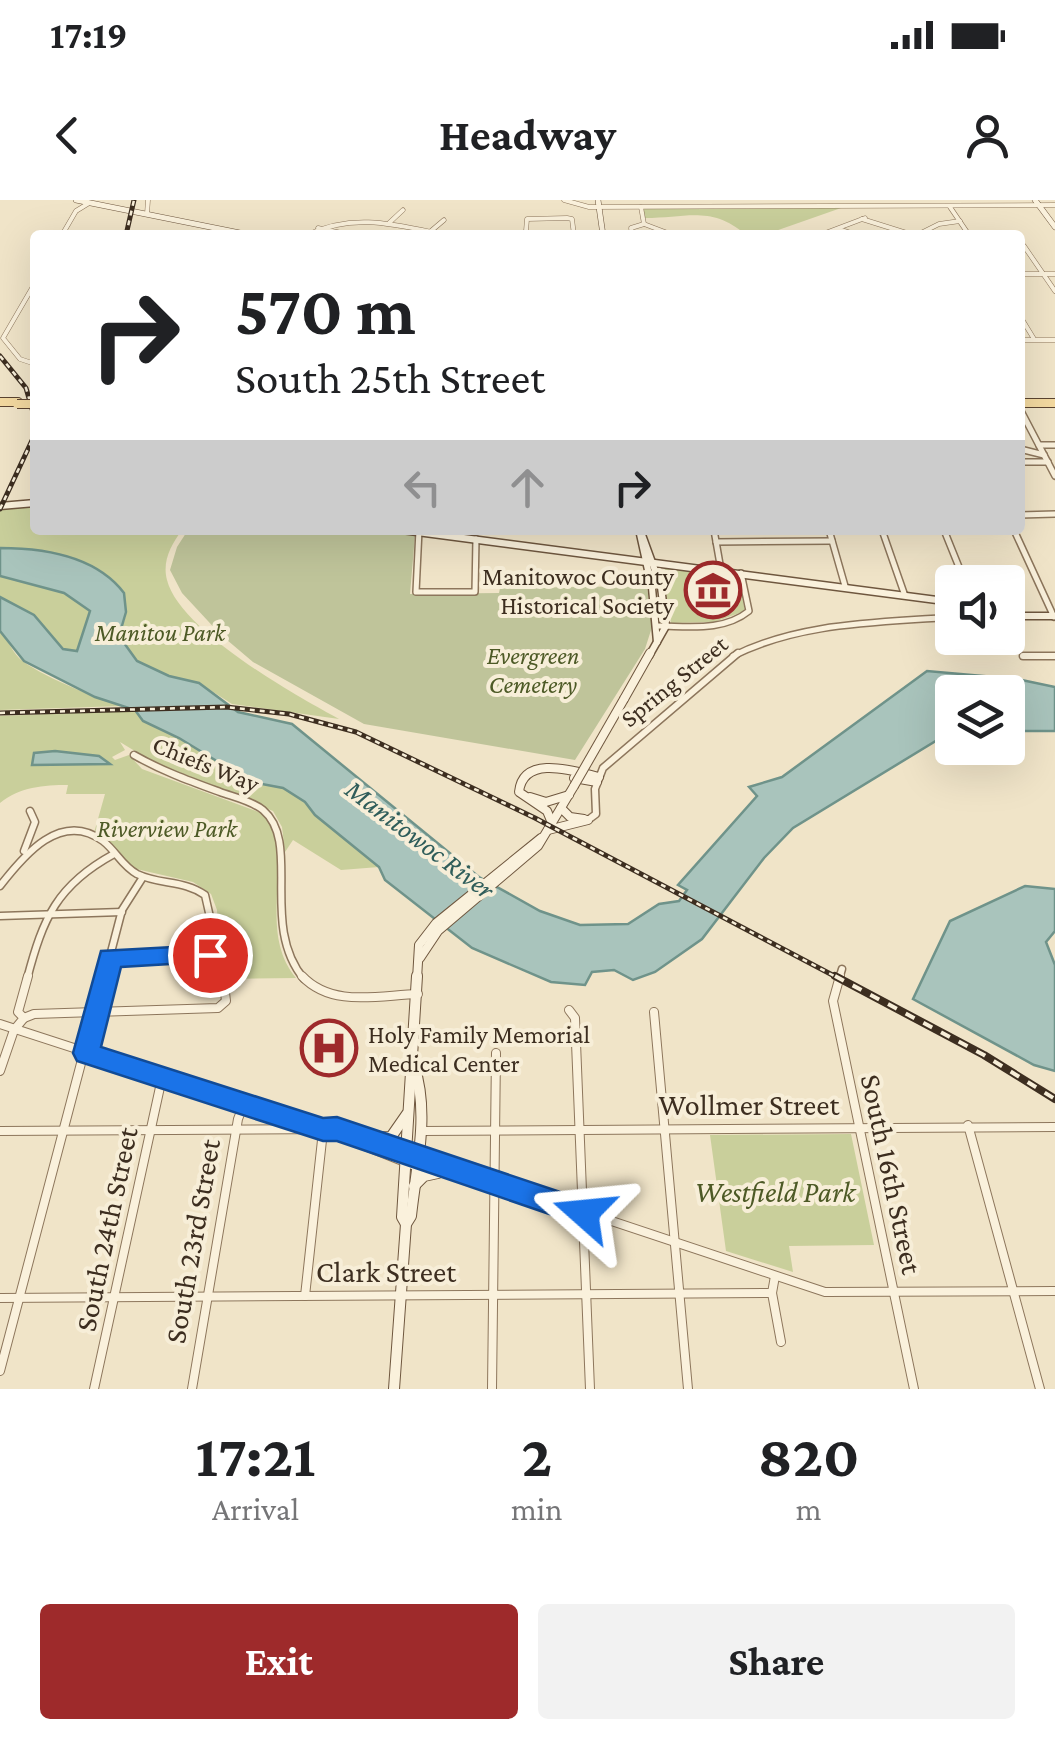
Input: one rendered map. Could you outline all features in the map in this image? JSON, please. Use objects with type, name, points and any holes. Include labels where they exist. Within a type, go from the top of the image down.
[{"type":"main road","points":[[76,200],[225,230]]},
{"type":"main road","points":[[1037,203],[1055,227]]},
{"type":"main road","points":[[598,204],[601,230]]},
{"type":"main road","points":[[0,403],[30,404]]},
{"type":"main road","points":[[1025,406],[1055,405]]},
{"type":"main road","points":[[0,506],[30,503]]},
{"type":"main road","points":[[444,535],[935,599]]},
{"type":"main road","points":[[642,535],[661,626]]},
{"type":"main road","points":[[648,562],[658,579]]},
{"type":"main road","points":[[394,1389],[406,1224],[411,1216],[414,1186],[407,1117],[420,958],[440,925],[538,846],[657,642],[661,626],[658,579],[661,569],[670,564]]},
{"type":"main road","points":[[1025,616],[1055,617]]},
{"type":"main road","points":[[547,831],[546,811],[519,792],[523,776],[547,768],[598,780]]},
{"type":"main road","points":[[571,790],[539,801],[526,795],[523,784],[530,775],[544,771],[598,780]]},
{"type":"main road","points":[[562,808],[572,818],[588,820]]},
{"type":"main road","points":[[547,831],[588,820]]},
{"type":"main road","points":[[406,1224],[402,1217],[419,1118],[418,1072],[414,1066]]},
{"type":"main road","points":[[407,1117],[418,1131]]},
{"type":"main road","points":[[362,1138],[391,1137],[407,1117]]},
{"type":"main road","points":[[414,1186],[424,1176],[438,1173]]},
{"type":"street","points":[[148,200],[148,214]]},
{"type":"street","points":[[564,200],[641,207],[1037,203],[1055,206]]},
{"type":"street","points":[[65,230],[76,211],[88,202]]},
{"type":"street","points":[[950,206],[966,230]]},
{"type":"street","points":[[641,207],[644,224]]},
{"type":"street","points":[[388,224],[403,210]]},
{"type":"street","points":[[315,230],[347,218],[420,230]]},
{"type":"street","points":[[524,230],[528,218],[568,218],[572,219],[573,230]]},
{"type":"street","points":[[834,230],[864,218],[900,230]]},
{"type":"street","points":[[432,230],[444,220]]},
{"type":"street","points":[[927,230],[960,221]]},
{"type":"street","points":[[924,222],[936,226]]},
{"type":"street","points":[[631,230],[644,224],[660,230]]},
{"type":"street","points":[[318,228],[327,230]]},
{"type":"street","points":[[1025,247],[1055,291]]},
{"type":"street","points":[[1025,274],[1055,274]]},
{"type":"street","points":[[30,292],[4,338],[20,359],[30,362]]},
{"type":"street","points":[[1025,324],[1035,340]]},
{"type":"street","points":[[1025,340],[1055,340]]},
{"type":"street","points":[[1025,417],[1055,476]]},
{"type":"street","points":[[1038,444],[1055,444]]},
{"type":"street","points":[[1025,450],[1046,458]]},
{"type":"street","points":[[1025,461],[1046,458]]},
{"type":"street","points":[[1025,514],[1055,514]]},
{"type":"street","points":[[419,535],[416,592],[476,592],[476,540]]},
{"type":"street","points":[[715,535],[721,570]]},
{"type":"street","points":[[830,535],[845,586]]},
{"type":"street","points":[[884,535],[904,593]]},
{"type":"street","points":[[946,535],[958,565]]},
{"type":"street","points":[[1016,535],[1055,617]]},
{"type":"street","points":[[716,542],[832,541]]},
{"type":"street","points":[[661,626],[719,624],[748,614],[740,573]]},
{"type":"street","name":"Spring Street","points":[[598,780],[614,757],[732,656],[762,641],[820,627],[935,618]]},
{"type":"street","points":[[1023,656],[1055,656]]},
{"type":"street","name":"Chiefs Way","points":[[134,756],[271,816],[280,840],[282,944],[299,975],[326,993],[418,994]]},
{"type":"street","points":[[588,820],[596,814],[598,780]]},
{"type":"street","points":[[0,886],[22,856],[35,815],[30,811]]},
{"type":"street","points":[[0,1071],[14,1030],[24,1018],[34,1014],[223,1005],[228,994],[205,894],[188,884],[142,877],[98,837],[85,832],[48,837],[31,831]]},
{"type":"street","points":[[22,856],[48,837]]},
{"type":"street","points":[[24,1018],[18,1012],[59,891],[70,878],[114,854]]},
{"type":"street","points":[[0,1371],[122,912],[142,877]]},
{"type":"street","points":[[0,916],[122,912]]},
{"type":"street","points":[[110,958],[217,954]]},
{"type":"street","name":"South 16th Street","points":[[842,969],[833,1001],[914,1389]]},
{"type":"street","points":[[569,1010],[575,1018],[590,1389]]},
{"type":"street","points":[[654,1012],[688,1389]]},
{"type":"street","points":[[0,1024],[825,1292],[1055,1291]]},
{"type":"street","points":[[492,1389],[496,1053]]},
{"type":"street","name":"South 24th Street","points":[[94,1389],[162,1078]]},
{"type":"street","name":"South 23rd Street","points":[[192,1389],[236,1130],[244,1104]]},
{"type":"street","name":"Wollmer Street","points":[[419,1118],[443,1129]]},
{"type":"street","points":[[968,1125],[1040,1389]]},
{"type":"street","name":"Wollmer Street","points":[[418,1131],[968,1125],[1055,1128]]},
{"type":"street","points":[[0,1131],[337,1129],[438,1173],[494,1184]]},
{"type":"street","points":[[305,1296],[323,1130]]},
{"type":"street","points":[[775,1276],[772,1293],[780,1342]]},
{"type":"street","name":"Clark Street","points":[[0,1298],[772,1293]]},
{"type":"green space","points":[[841,208],[778,230],[739,230],[710,216],[645,218],[643,209]]},
{"type":"green space","name":"Manitou Park","points":[[30,506],[30,535],[179,535],[167,560],[167,580],[176,600],[193,620],[241,660],[339,719],[232,704],[199,683],[169,676],[137,661],[119,636],[126,614],[123,595],[113,580],[79,560],[58,554],[0,548],[0,509]]},
{"type":"green space","name":"Evergreen Cemetery","points":[[185,535],[415,535],[410,594],[647,586],[652,627],[645,649],[575,760],[364,724],[253,662],[220,634],[182,593],[170,570]]},
{"type":"green space","points":[[669,566],[737,575],[745,611],[714,622],[671,623],[662,572]]},
{"type":"green space","points":[[0,576],[63,593],[90,611],[77,651],[63,650],[34,615],[0,597]]},
{"type":"green space","points":[[0,631],[27,664],[69,686],[123,706],[0,710]]},
{"type":"green space","name":"Riverview Park","points":[[135,710],[143,721],[251,782],[282,788],[305,801],[315,815],[379,867],[341,870],[293,840],[285,852],[282,827],[273,811],[166,770],[120,742],[125,750],[112,757],[115,760],[129,755],[142,769],[264,814],[277,852],[278,938],[296,978],[228,979],[211,894],[193,882],[132,868],[109,842],[94,833],[105,794],[66,794],[68,785],[50,786],[24,790],[0,803],[0,716]]},
{"type":"green space","name":"Westfield Park","points":[[851,1134],[874,1245],[789,1246],[793,1272],[726,1251],[710,1135]]},
{"type":"water","name":"Manitowoc River","points":[[0,548],[51,552],[99,570],[124,593],[126,612],[119,636],[137,661],[169,676],[199,683],[238,712],[292,724],[479,877],[540,911],[580,925],[628,924],[659,904],[679,901],[687,890],[678,885],[757,796],[749,787],[782,777],[927,671],[972,675],[935,675],[935,741],[793,828],[764,858],[702,939],[655,972],[633,980],[614,970],[592,972],[585,985],[551,982],[472,948],[385,880],[379,867],[315,815],[305,802],[283,788],[251,782],[143,721],[135,710],[95,697],[24,661],[0,631],[0,597],[34,615],[63,649],[77,651],[90,611],[64,593],[0,576]]},
{"type":"water","points":[[1025,681],[1055,687],[1055,731],[1025,731]]},
{"type":"water","points":[[34,753],[99,756],[110,764],[32,765]]},
{"type":"water","points":[[1025,886],[1055,889],[1055,931],[1046,942],[1055,965],[1055,1071],[1034,1065],[913,999],[950,921]]},
{"type":"railway","points":[[127,230],[134,200]]},
{"type":"railway","points":[[0,356],[26,388],[30,402]]},
{"type":"railway","points":[[0,509],[30,445]]},
{"type":"railway","points":[[0,713],[226,707],[289,714],[356,732],[535,818],[840,979]]},
{"type":"railway","points":[[835,976],[984,1055],[1055,1099]]},
{"type":"place","name":"Manitowoc County Historical Society","points":[[713,590]]},
{"type":"place","name":"Holy Family Memorial Medical Center","points":[[329,1048]]},
{"type":"route","points":[[210,955],[110,958],[86,1053],[323,1130],[337,1129],[584,1213]]}]
